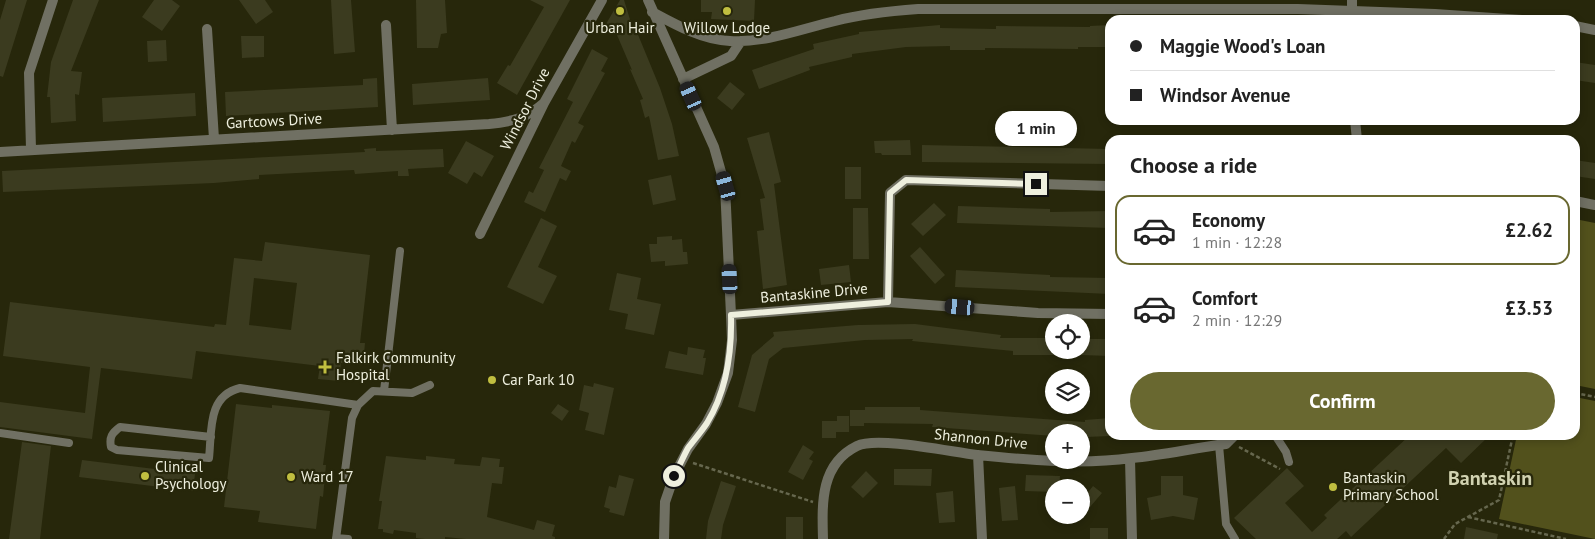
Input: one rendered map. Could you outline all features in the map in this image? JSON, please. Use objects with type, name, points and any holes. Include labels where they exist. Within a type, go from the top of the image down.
[{"type":"street","points":[[30,149],[29,73],[53,0]]},
{"type":"street","name":"Windsor Drive","points":[[480,234],[544,103],[602,0]]},
{"type":"street","points":[[648,0],[714,147],[726,186],[732,340],[728,373],[717,402],[706,424],[683,459],[665,502],[664,539]]},
{"type":"street","points":[[652,12],[681,28],[708,37],[741,41],[765,39],[838,20],[918,4],[1352,5],[1465,15]]},
{"type":"street","points":[[386,25],[392,130]]},
{"type":"street","points":[[1580,27],[1595,30]]},
{"type":"street","points":[[207,29],[214,139]]},
{"type":"street","points":[[683,79],[731,56],[741,41]]},
{"type":"street","name":"Gartcows Drive","points":[[0,152],[512,122],[532,114],[544,103]]},
{"type":"street","points":[[888,302],[890,193],[906,180],[1105,186]]},
{"type":"street","points":[[1580,202],[1595,205]]},
{"type":"street","name":"Bantaskine Drive","points":[[731,315],[888,302],[1038,313],[1105,314]]},
{"type":"street","name":"Shannon Drive","points":[[823,539],[822,505],[827,480],[836,462],[858,445],[882,443],[978,455],[1062,461],[1130,459],[1219,445],[1228,440]]},
{"type":"street","points":[[978,455],[982,539]]},
{"type":"street","points":[[1130,459],[1132,539]]},
{"type":"lane","points":[[384,391],[400,252]]},
{"type":"lane","points":[[348,539],[336,538],[352,418],[358,405],[373,391],[401,394],[412,393],[430,385]]},
{"type":"lane","points":[[211,437],[120,427],[112,433],[110,441],[111,447],[117,450],[209,458],[215,407],[225,393],[240,388],[358,405]]},
{"type":"lane","points":[[0,433],[69,443]]},
{"type":"lane","points":[[1278,440],[1286,452],[1288,462]]},
{"type":"lane","points":[[1219,445],[1226,524],[1235,539]]},
{"type":"path","points":[[1580,394],[1595,397]]},
{"type":"path","points":[[1235,440],[1280,469]]},
{"type":"path","points":[[1444,539],[1455,524],[1499,500],[1512,440]]},
{"type":"path","points":[[683,459],[822,505]]},
{"type":"path","points":[[1468,517],[1566,539]]},
{"type":"shaded area","points":[[1580,220],[1595,223],[1595,389],[1580,386]]},
{"type":"shaded area","points":[[1580,398],[1595,401],[1595,539],[1499,519],[1516,440],[1580,440]]},
{"type":"building","points":[[6,0],[27,0],[3,77],[0,76],[0,20]]},
{"type":"building","points":[[73,0],[99,0],[71,71],[82,72],[79,95],[75,94],[76,121],[51,123],[50,97],[47,97],[51,62]]},
{"type":"building","points":[[154,0],[172,0],[180,6],[162,31],[142,17]]},
{"type":"building","points":[[239,0],[265,0],[273,12],[256,24]]},
{"type":"building","points":[[331,0],[351,0],[355,52],[334,54]]},
{"type":"building","points":[[416,0],[445,0],[447,33],[441,34],[438,48],[417,48]]},
{"type":"building","points":[[530,0],[570,0],[517,95],[497,83],[508,65],[510,66],[544,7]]},
{"type":"building","points":[[620,0],[624,0],[632,26],[634,25],[660,88],[672,124],[679,156],[658,160],[649,116],[645,118],[640,100],[643,99],[630,69],[632,70],[614,28],[606,24]]},
{"type":"building","name":"Willow Lodge","points":[[701,0],[755,0],[754,21],[711,19],[712,12],[701,12]]},
{"type":"building","points":[[940,25],[940,28],[996,29],[996,26],[1090,27],[1105,25],[1105,47],[950,50],[950,46],[906,47],[852,54],[852,57],[809,67],[810,70],[759,89],[752,70],[814,49],[813,44],[859,34],[859,32]]},
{"type":"building","points":[[241,36],[264,36],[264,57],[242,58]]},
{"type":"building","points":[[166,40],[167,61],[148,62],[147,41]]},
{"type":"building","points":[[592,49],[608,58],[601,71],[605,73],[578,123],[584,126],[575,143],[572,141],[561,166],[571,171],[566,181],[560,178],[545,212],[524,202],[529,191],[533,193],[544,170],[539,168],[573,102],[567,99]]},
{"type":"building","points":[[1580,63],[1595,65],[1595,83],[1580,81]]},
{"type":"building","points":[[377,78],[378,107],[226,116],[225,92],[363,85],[363,79]]},
{"type":"building","points":[[488,78],[490,100],[413,105],[412,84]]},
{"type":"building","points":[[730,82],[745,94],[732,110],[717,98]]},
{"type":"building","points":[[195,93],[196,116],[103,122],[102,98]]},
{"type":"building","points":[[769,132],[781,182],[774,184],[787,285],[763,289],[757,231],[764,230],[760,199],[765,198],[747,138]]},
{"type":"building","points":[[910,140],[911,155],[882,155],[881,153],[875,153],[874,141]]},
{"type":"building","points":[[466,141],[494,156],[482,177],[474,172],[467,184],[448,173]]},
{"type":"building","points":[[922,145],[1105,149],[1105,164],[922,162]]},
{"type":"building","points":[[376,148],[376,151],[443,149],[444,167],[408,169],[409,176],[398,176],[398,171],[355,174],[354,170],[259,175],[259,179],[214,183],[3,192],[2,171],[365,152],[364,149]]},
{"type":"building","points":[[1580,161],[1595,163],[1595,179],[1580,177]]},
{"type":"building","points":[[845,167],[861,167],[861,199],[845,199]]},
{"type":"building","points":[[671,175],[676,200],[653,205],[648,180]]},
{"type":"building","points":[[934,203],[946,215],[923,236],[911,224]]},
{"type":"building","points":[[958,206],[1050,209],[1050,212],[1105,211],[1105,228],[957,223]]},
{"type":"building","points":[[853,208],[868,208],[869,259],[853,259]]},
{"type":"building","points":[[541,218],[557,226],[538,267],[557,276],[543,304],[507,287]]},
{"type":"building","points":[[672,236],[672,240],[682,239],[683,252],[687,252],[688,264],[665,266],[665,261],[651,262],[649,244],[657,244],[657,237]]},
{"type":"building","points":[[265,242],[370,255],[360,343],[365,343],[363,365],[341,363],[339,381],[318,379],[320,366],[196,351],[192,379],[101,368],[92,439],[0,427],[0,402],[85,413],[90,367],[3,356],[10,302],[214,327],[215,324],[226,325],[234,258],[262,261]],"holes":[[[254,278],[297,283],[291,330],[249,325]]]},
{"type":"building","points":[[920,247],[945,275],[935,284],[910,256]]},
{"type":"building","points":[[849,265],[851,282],[821,285],[819,269]]},
{"type":"building","points":[[956,270],[1050,275],[1050,277],[1105,278],[1105,294],[955,287]]},
{"type":"building","points":[[617,273],[641,278],[637,299],[661,304],[654,335],[625,329],[628,314],[609,310]]},
{"type":"building","points":[[915,324],[1001,335],[1000,338],[1045,338],[1045,355],[1013,355],[1013,351],[912,341],[913,339],[865,340],[783,348],[769,359],[755,412],[738,407],[752,355],[774,336],[773,332],[858,325]]},
{"type":"building","points":[[1090,339],[1105,339],[1105,356],[1090,355]]},
{"type":"building","points":[[688,347],[705,350],[703,358],[706,358],[703,375],[665,368],[669,351],[687,355]]},
{"type":"building","points":[[594,383],[614,388],[604,435],[585,430],[589,413],[579,410],[584,385],[593,387]]},
{"type":"building","name":"Ward 17","points":[[236,404],[272,408],[272,405],[330,411],[323,465],[326,465],[323,497],[320,496],[316,529],[258,522],[260,511],[224,507]]},
{"type":"building","points":[[558,404],[569,411],[562,421],[551,413]]},
{"type":"building","points":[[865,407],[920,407],[920,410],[1085,422],[1085,420],[1105,418],[1105,436],[1090,437],[1090,424],[1045,424],[1045,435],[932,427],[933,424],[864,423],[864,426],[850,426],[850,410],[865,410]]},
{"type":"building","points":[[837,416],[849,416],[849,432],[836,432],[836,438],[822,438],[822,421],[837,421]]},
{"type":"building","name":"Bantaskin Primary School","points":[[1405,440],[1485,440],[1461,463],[1446,448],[1351,537],[1346,531],[1337,539],[1256,539],[1234,518],[1287,468],[1304,486],[1285,503],[1312,532],[1327,518],[1324,515]]},
{"type":"building","points":[[22,442],[51,446],[40,539],[9,539]]},
{"type":"building","points":[[803,445],[814,452],[809,459],[813,461],[803,480],[788,472]]},
{"type":"building","points":[[386,456],[426,460],[426,456],[455,459],[454,464],[480,466],[482,457],[500,459],[499,467],[504,467],[502,484],[492,483],[487,517],[534,530],[537,520],[555,525],[552,536],[555,539],[466,539],[445,537],[445,539],[425,539],[416,538],[416,533],[394,530],[393,534],[383,532],[383,529],[378,529],[382,501],[379,501]]},
{"type":"building","name":"Clinical Psychology","points":[[82,460],[195,474],[193,491],[79,477]]},
{"type":"building","points":[[894,469],[932,469],[931,486],[894,485]]},
{"type":"building","points":[[866,471],[878,483],[863,498],[851,487]]},
{"type":"building","points":[[619,475],[634,479],[624,516],[609,512],[610,509],[604,507],[609,486],[616,488]]},
{"type":"building","points":[[1026,475],[1060,476],[1060,479],[1045,479],[1045,492],[1025,491]]},
{"type":"building","points":[[1161,476],[1183,476],[1183,495],[1198,498],[1194,520],[1173,516],[1151,520],[1147,498],[1161,495]]},
{"type":"building","points":[[721,481],[736,486],[723,525],[721,539],[706,539],[708,521]]},
{"type":"building","points":[[1015,486],[1018,520],[1002,521],[999,488]]},
{"type":"building","points":[[1093,486],[1102,493],[1090,507],[1090,490]]},
{"type":"building","points":[[953,491],[955,522],[939,523],[936,493]]},
{"type":"building","points":[[786,517],[803,517],[803,539],[786,539]]},
{"type":"building","points":[[1466,527],[1498,534],[1497,539],[1464,539]]},
{"type":"building","points":[[1090,528],[1108,528],[1108,539],[1090,539]]},
{"type":"place","name":"Urban Hair","points":[[620,11]]},
{"type":"place","name":"Willow Lodge","points":[[727,11]]},
{"type":"place","name":"Falkirk Community Hospital","points":[[325,367]]},
{"type":"place","name":"Car Park 10","points":[[492,380]]},
{"type":"place","name":"Clinical Psychology","points":[[145,476]]},
{"type":"place","name":"Ward 17","points":[[291,477]]},
{"type":"place","name":"Bantaskin Primary School","points":[[1333,487]]},
{"type":"district","name":"Bantaskin","points":[[1490,478]]},
{"type":"route","points":[[674,476],[688,449],[706,424],[728,373],[732,340],[731,315],[888,302],[890,193],[906,180],[1036,184]]}]
